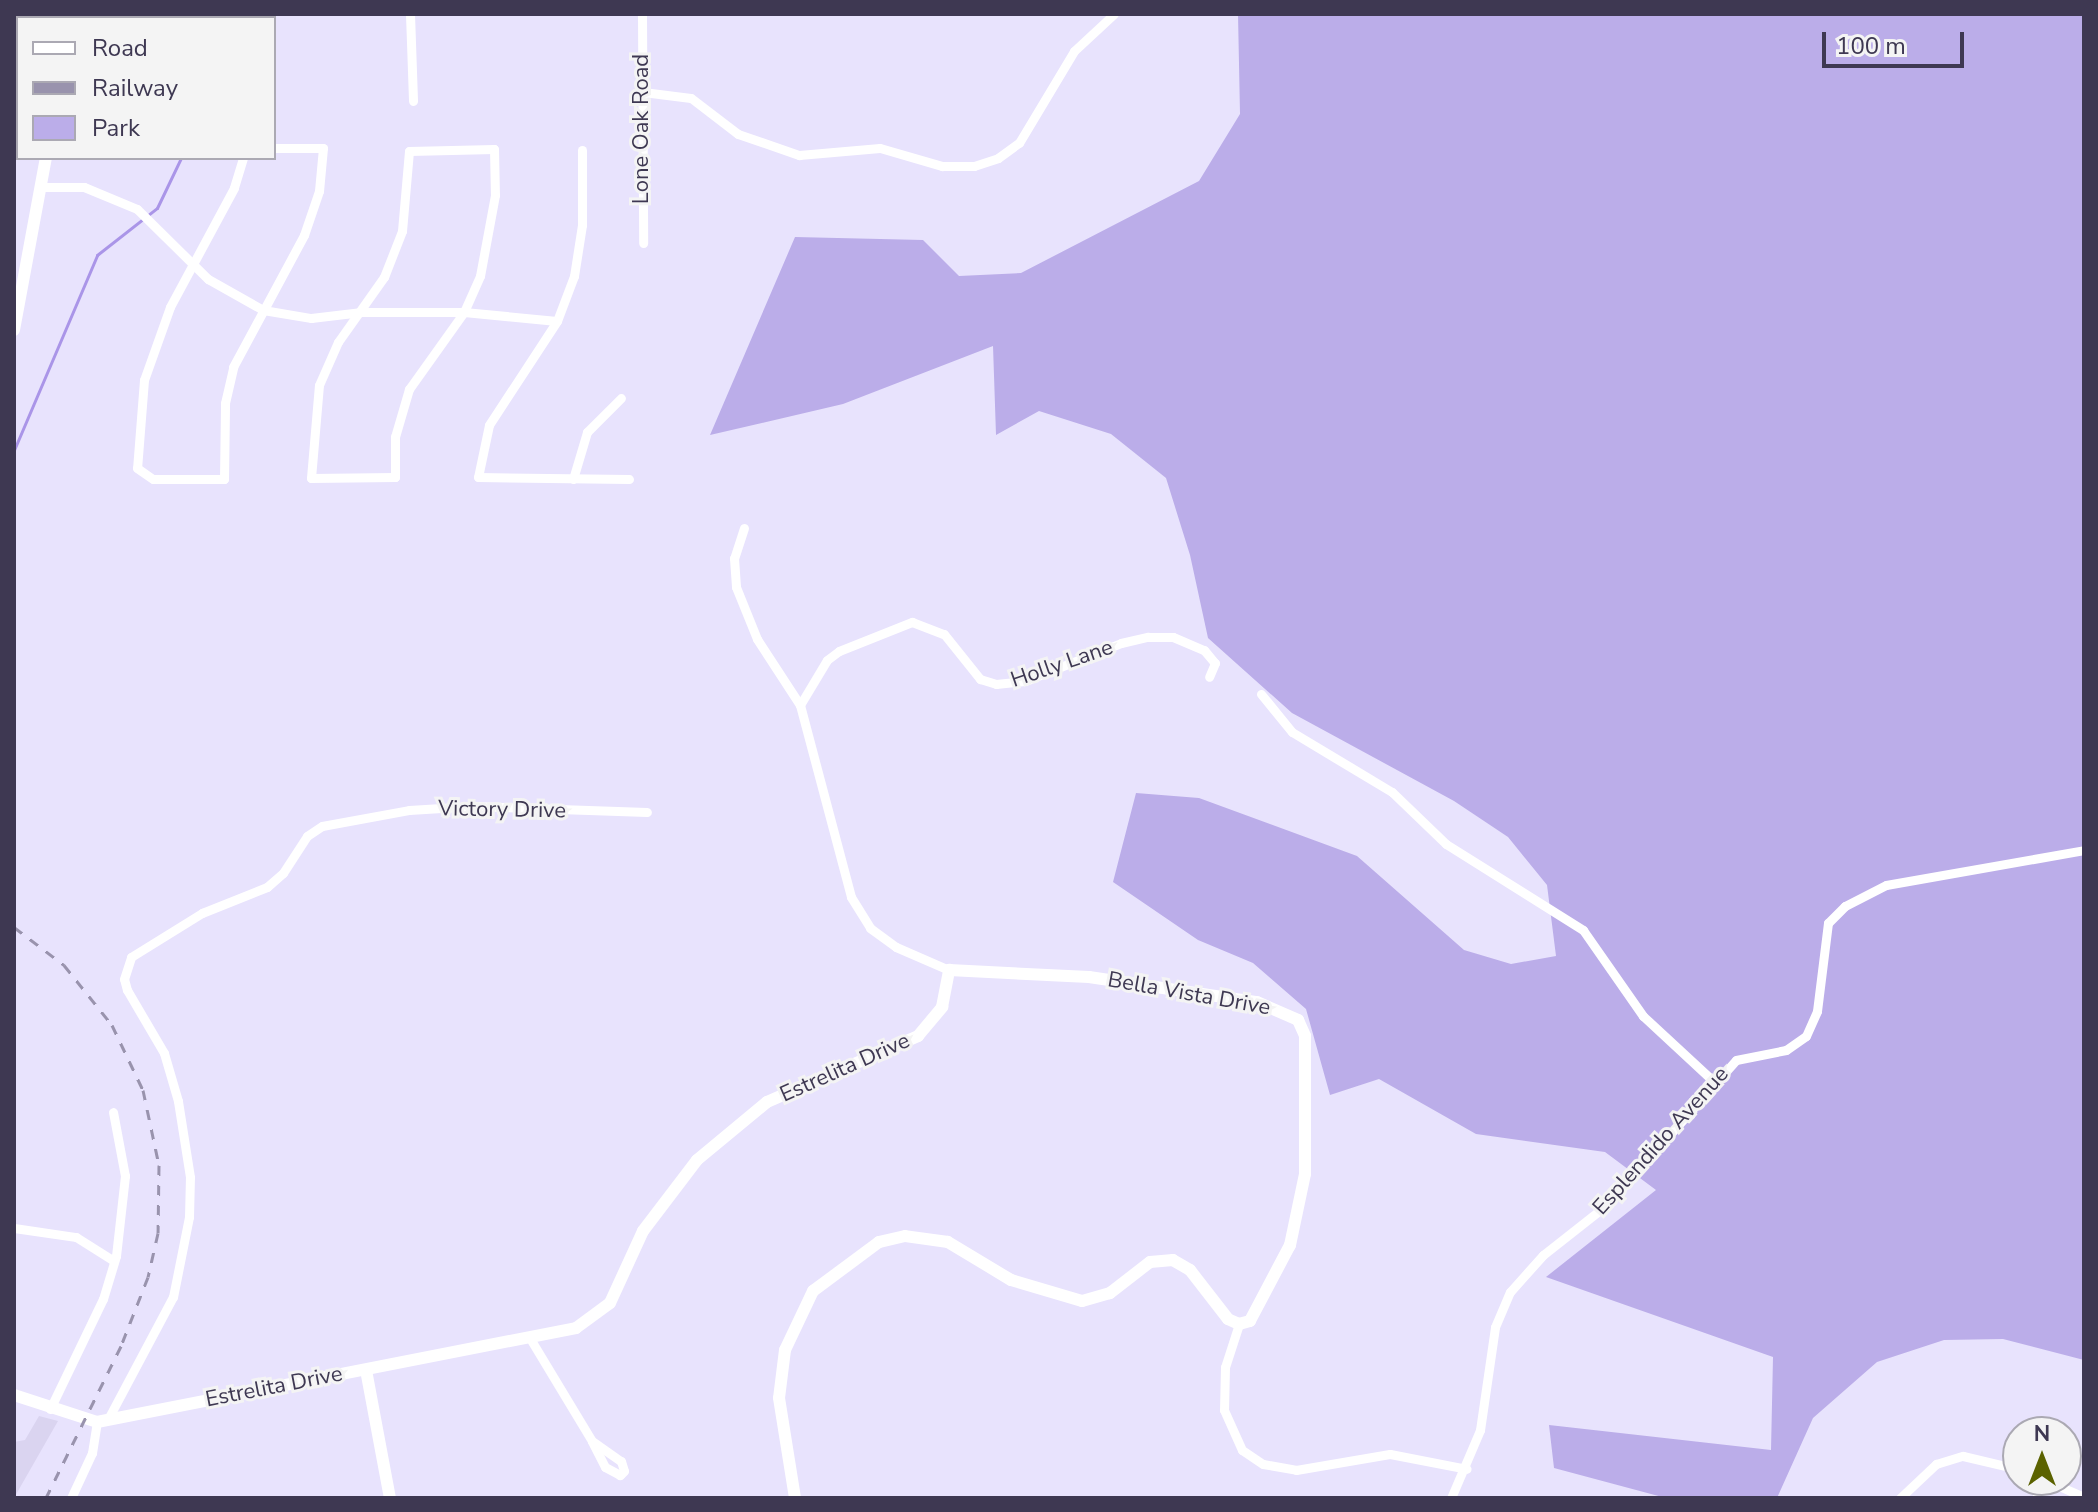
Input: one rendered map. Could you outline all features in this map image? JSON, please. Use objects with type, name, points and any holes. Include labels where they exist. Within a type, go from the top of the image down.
[{"type":"street","points":[[410,14],[413,101]]},
{"type":"street","name":"Lone Oak Road","points":[[642,14],[643,243]]},
{"type":"street","points":[[643,92],[691,98],[738,134],[799,155],[880,148],[942,166],[974,166],[998,158],[1019,143],[1074,51],[1114,14]]},
{"type":"street","points":[[242,160],[234,188],[190,264],[144,380],[137,468],[147,477],[224,479],[225,403],[233,367],[315,207],[323,148],[276,148]]},
{"type":"street","points":[[494,149],[493,209],[480,276],[464,312],[409,389],[395,437],[395,477],[311,478],[319,385],[338,342],[362,312],[384,277],[402,231],[409,151],[494,149]]},
{"type":"street","points":[[582,150],[582,225],[574,276],[557,321],[489,425],[478,477],[629,479]]},
{"type":"street","points":[[14,330],[46,160]]},
{"type":"street","points":[[40,187],[105,192],[141,212],[190,264],[263,310],[311,318],[362,312],[464,312],[557,321]]},
{"type":"street","points":[[573,479],[587,432],[621,398]]},
{"type":"street","points":[[744,528],[736,543],[736,587],[757,639],[800,705],[851,897],[870,928],[896,947],[949,970]]},
{"type":"street","name":"Holly Lane","points":[[800,705],[839,651],[912,622],[944,634],[980,679],[996,684],[1025,681],[1121,643],[1148,637],[1173,637],[1204,650],[1215,663],[1209,677]]},
{"type":"street","points":[[1261,694],[1292,732],[1392,792],[1426,827],[1583,930],[1643,1016],[1712,1080]]},
{"type":"street","name":"Victory Drive","points":[[102,1420],[173,1297],[189,1217],[190,1177],[178,1101],[164,1053],[127,990],[124,979],[131,957],[202,913],[267,887],[283,873],[307,836],[322,826],[409,810],[474,806],[647,812]]},
{"type":"street","name":"Esplendido Avenue","points":[[1451,1498],[1467,1469],[1480,1430],[1495,1327],[1510,1292],[1529,1268],[1609,1203],[1712,1080],[1736,1060],[1786,1050],[1806,1036],[1817,1011],[1824,931],[1859,897],[1886,885],[2084,850]]},
{"type":"street","name":"Bella Vista Drive","points":[[949,970],[1089,977],[1257,1002],[1298,1020],[1305,1036],[1305,1174],[1290,1245],[1273,1286],[1250,1321],[1239,1324]]},
{"type":"street","name":"Estrelita Drive","points":[[14,1395],[49,1410],[102,1420],[531,1340],[576,1328],[610,1303],[643,1231],[683,1176],[727,1134],[778,1096],[918,1036],[932,1025],[942,1007],[949,970]]},
{"type":"street","points":[[49,1410],[103,1299],[114,1261],[125,1176],[113,1112]]},
{"type":"street","points":[[14,1228],[76,1237],[114,1261]]},
{"type":"street","points":[[795,1498],[779,1398],[785,1350],[813,1291],[879,1242],[905,1236],[948,1242],[1011,1280],[1077,1301],[1110,1293],[1150,1262],[1173,1260],[1190,1270],[1228,1319],[1239,1324],[1225,1367],[1224,1410],[1242,1450],[1263,1464],[1296,1470],[1390,1454],[1467,1469]]},
{"type":"street","points":[[531,1340],[592,1441]]},
{"type":"street","points":[[366,1370],[390,1498]]},
{"type":"street","points":[[71,1498],[92,1453],[102,1420]]},
{"type":"street","points":[[1900,1498],[1936,1464],[1963,1456],[2002,1465]]},
{"type":"shaded area","points":[[39,1416],[58,1421],[14,1498],[14,1442],[25,1440]]},
{"type":"green space","points":[[1238,14],[2084,14],[2084,1360],[2003,1339],[1944,1340],[1877,1362],[1813,1418],[1777,1498],[1666,1498],[1554,1468],[1549,1425],[1771,1450],[1773,1357],[1546,1277],[1656,1190],[1605,1152],[1476,1134],[1379,1079],[1330,1095],[1306,1009],[1253,963],[1198,940],[1113,882],[1136,793],[1199,798],[1357,856],[1464,950],[1511,964],[1556,956],[1547,885],[1508,837],[1454,801],[1292,713],[1208,638],[1190,555],[1166,478],[1111,434],[1039,411],[996,435],[993,346],[843,404],[710,435],[795,237],[923,240],[959,276],[1021,273],[1199,181],[1240,114]]},
{"type":"waterway","points":[[14,450],[97,255],[157,208],[180,160]]},
{"type":"railway","points":[[14,927],[64,965],[112,1025],[143,1090],[159,1165],[158,1233],[148,1277],[121,1346],[46,1498]]}]
